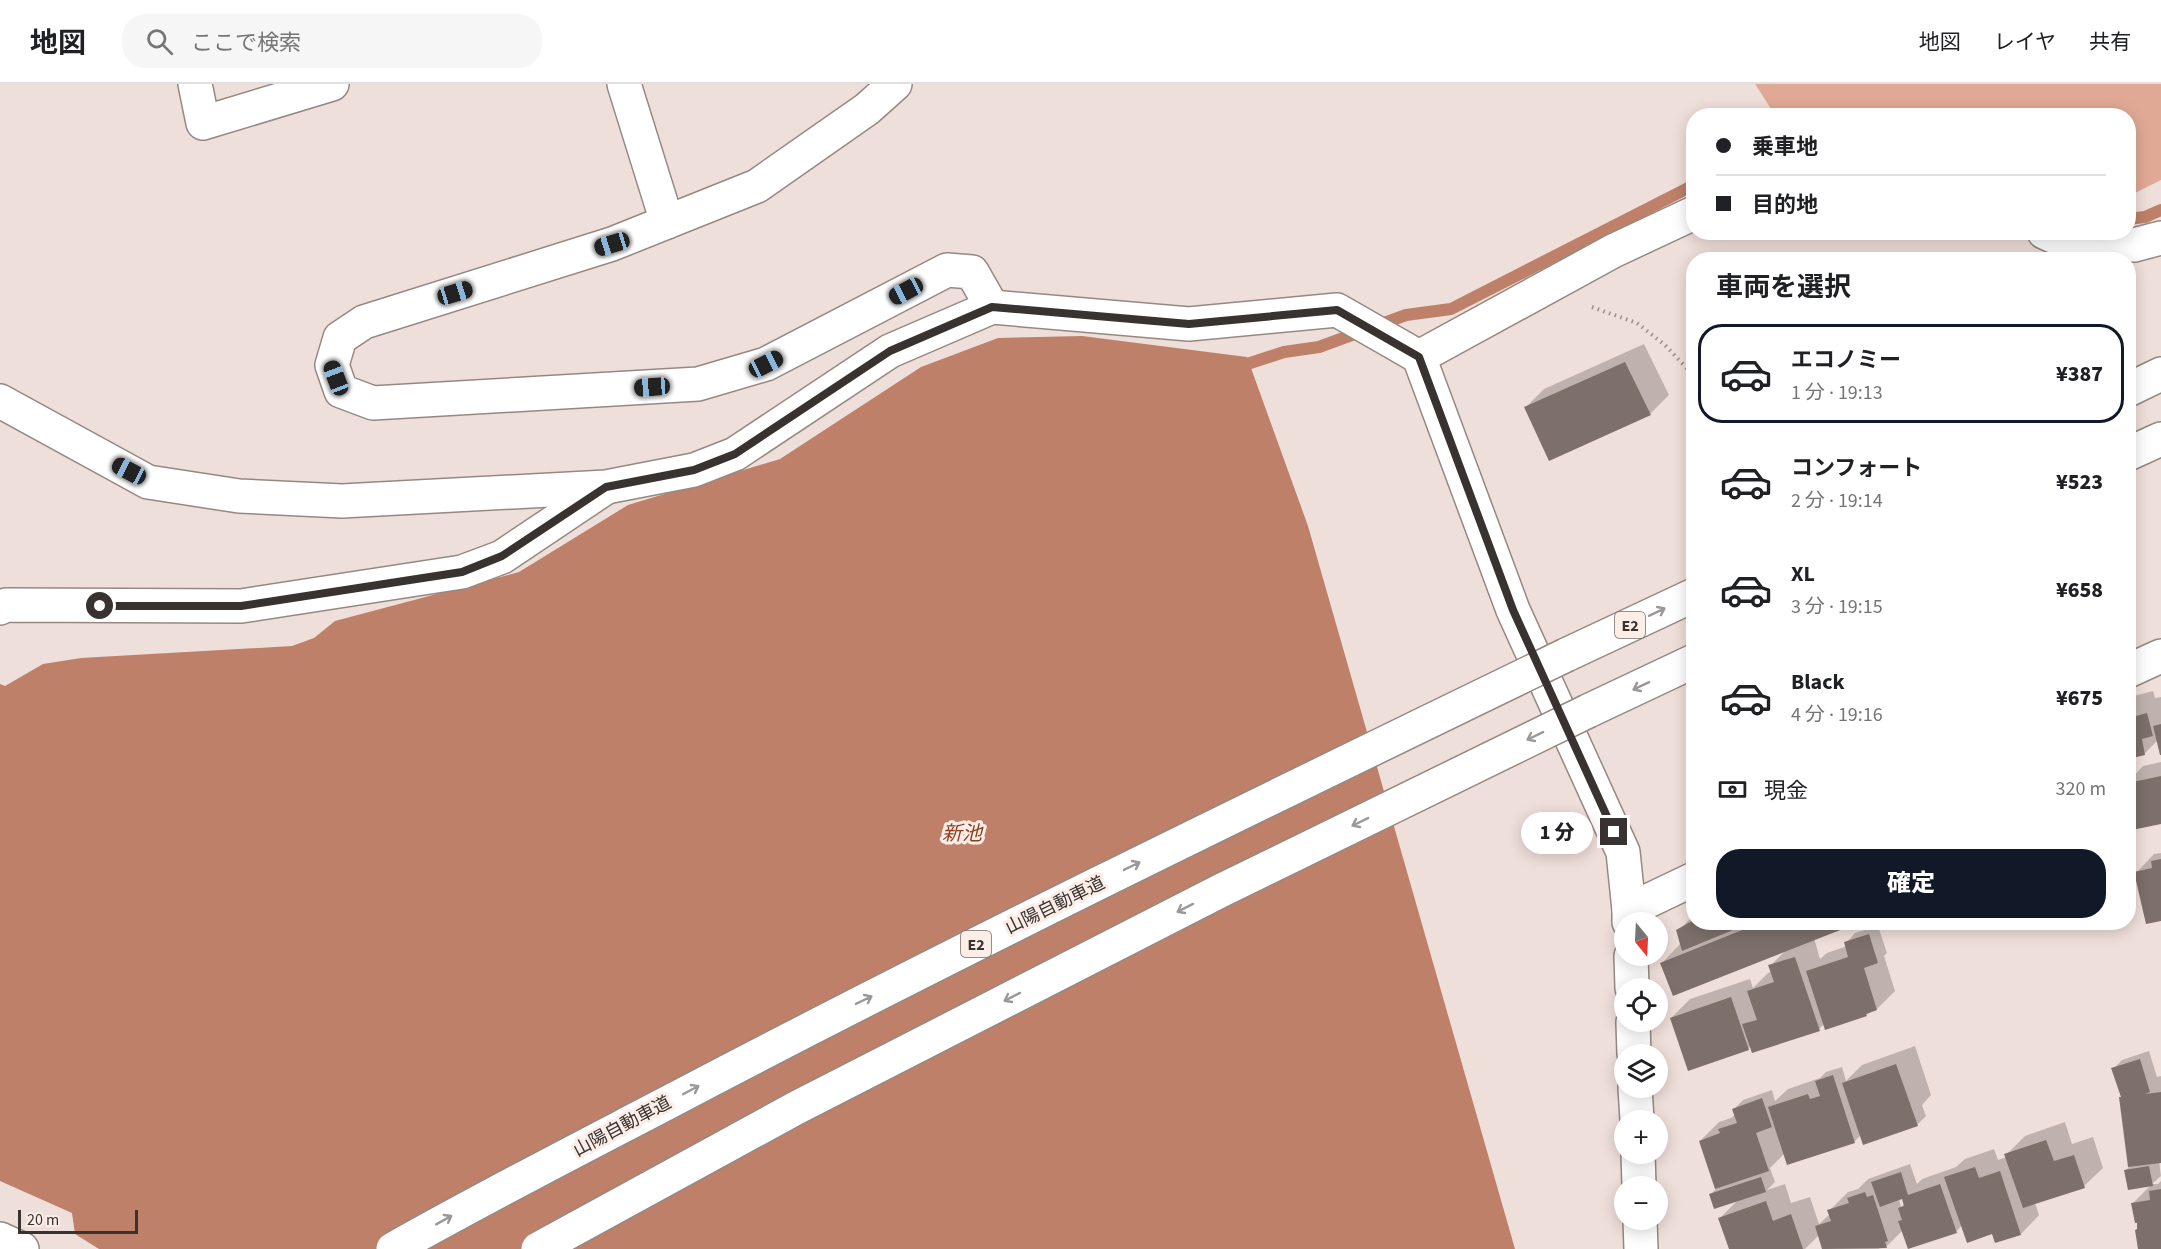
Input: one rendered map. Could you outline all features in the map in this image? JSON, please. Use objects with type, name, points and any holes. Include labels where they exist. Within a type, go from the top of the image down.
[{"type":"main road","points":[[195,84],[203,123],[332,84]]},
{"type":"main road","points":[[624,84],[667,222]]},
{"type":"main road","points":[[895,84],[867,109],[757,186],[612,244],[364,321],[340,338],[332,365],[341,391],[373,404],[698,384],[766,364],[947,270],[972,272],[992,307]]},
{"type":"main road","points":[[1419,357],[1613,251],[1686,217]]},
{"type":"main road","points":[[2085,240],[2134,245],[2161,238]]},
{"type":"main road","points":[[0,401],[148,482],[239,496],[342,501],[606,487],[694,470],[735,454],[890,351],[992,307],[1189,324],[1337,310],[1419,357],[1513,610],[1623,852],[1629,912]]},
{"type":"main road","points":[[2136,386],[2161,374]]},
{"type":"main road","points":[[2136,450],[2161,438]]},
{"type":"main road","points":[[0,608],[6,605],[241,606],[462,572],[502,556],[606,487]]},
{"type":"main road","name":"山陽自動車道","points":[[393,1249],[458,1212],[842,1011],[1243,812],[1686,599]]},
{"type":"main road","points":[[2136,667],[2161,656]]},
{"type":"main road","points":[[538,1249],[796,1108],[1220,891],[1686,665]]},
{"type":"main road","points":[[1636,912],[1686,884]]},
{"type":"main road","points":[[1640,1230],[1641,1249]]},
{"type":"main road","points":[[0,1239],[22,1249]]},
{"type":"path","points":[[1553,284],[1568,298],[1637,323],[1665,345],[1686,367]]},
{"type":"shaded area","points":[[1755,84],[2161,84],[2161,180],[2136,192],[2136,108],[1770,108]]},
{"type":"water","name":"新池","points":[[1082,336],[1247,357],[1308,526],[1515,1249],[99,1249],[75,1234],[72,1213],[0,1181],[0,684],[5,686],[43,664],[81,658],[292,646],[314,638],[335,621],[519,572],[628,505],[780,459],[921,367],[998,338]]},
{"type":"building","points":[[1625,362],[1651,415],[1549,461],[1524,407]]},
{"type":"building","points":[[2147,713],[2153,736],[2142,739],[2145,755],[2136,757],[2136,716]]},
{"type":"building","points":[[2161,724],[2161,755],[2160,755],[2153,726]]},
{"type":"building","points":[[2161,776],[2161,824],[2136,829],[2136,781]]},
{"type":"building","points":[[2161,859],[2161,921],[2146,924],[2136,872],[2152,868],[2151,861]]},
{"type":"building","points":[[1686,924],[1686,930],[1733,930],[1682,951],[1676,930]]},
{"type":"building","points":[[1742,930],[1840,930],[1673,996],[1668,978],[1666,978],[1661,966],[1668,966],[1668,960]]},
{"type":"building","points":[[1869,934],[1878,963],[1864,968],[1877,1010],[1866,1014],[1867,1016],[1825,1030],[1806,971],[1848,957],[1844,942]]},
{"type":"building","points":[[1795,957],[1820,1031],[1752,1053],[1742,1024],[1757,1020],[1747,991],[1774,982],[1768,965]]},
{"type":"building","points":[[1731,997],[1749,1050],[1688,1071],[1670,1018]]},
{"type":"building","points":[[2140,1059],[2150,1092],[2145,1094],[2161,1092],[2161,1163],[2128,1167],[2119,1097],[2121,1097],[2111,1068]]},
{"type":"building","points":[[1896,1064],[1918,1126],[1863,1145],[1842,1083]]},
{"type":"building","points":[[1833,1075],[1855,1143],[1787,1165],[1768,1107],[1808,1094],[1810,1099],[1820,1096],[1815,1081]]},
{"type":"building","points":[[1762,1098],[1772,1127],[1756,1133],[1769,1171],[1715,1189],[1699,1141],[1720,1133],[1718,1129],[1737,1123],[1732,1109]]},
{"type":"building","points":[[2046,1140],[2054,1161],[2074,1155],[2085,1188],[2023,1208],[2004,1154]]},
{"type":"building","points":[[2149,1166],[2153,1186],[2128,1190],[2124,1170]]},
{"type":"building","points":[[1975,1167],[1979,1178],[2000,1171],[2021,1235],[1995,1243],[1992,1234],[1967,1243],[1944,1177]]},
{"type":"building","points":[[1901,1172],[1908,1195],[1940,1184],[1957,1233],[1908,1249],[1898,1221],[1902,1220],[1898,1208],[1904,1206],[1902,1199],[1880,1207],[1871,1182]]},
{"type":"building","points":[[1761,1177],[1766,1192],[1714,1209],[1709,1194]]},
{"type":"building","points":[[2161,1189],[2161,1249],[2138,1249],[2135,1230],[2137,1223],[2135,1223],[2131,1203],[2150,1200],[2149,1191]]},
{"type":"building","points":[[1865,1192],[1867,1197],[1873,1195],[1888,1241],[1885,1242],[1887,1248],[1822,1249],[1815,1226],[1831,1221],[1827,1210],[1849,1203],[1847,1198]]},
{"type":"building","points":[[1766,1201],[1773,1221],[1791,1214],[1803,1249],[1729,1249],[1718,1218]]},
{"type":"waterway","points":[[1235,368],[1284,352],[1319,347],[1406,315],[1451,309],[1686,189]]},
{"type":"waterway","points":[[2136,218],[2161,210]]},
{"type":"route","points":[[100,606],[241,606],[462,572],[502,556],[606,487],[694,470],[735,454],[890,351],[992,307],[1189,324],[1337,310],[1419,357],[1513,610],[1614,832]]}]
